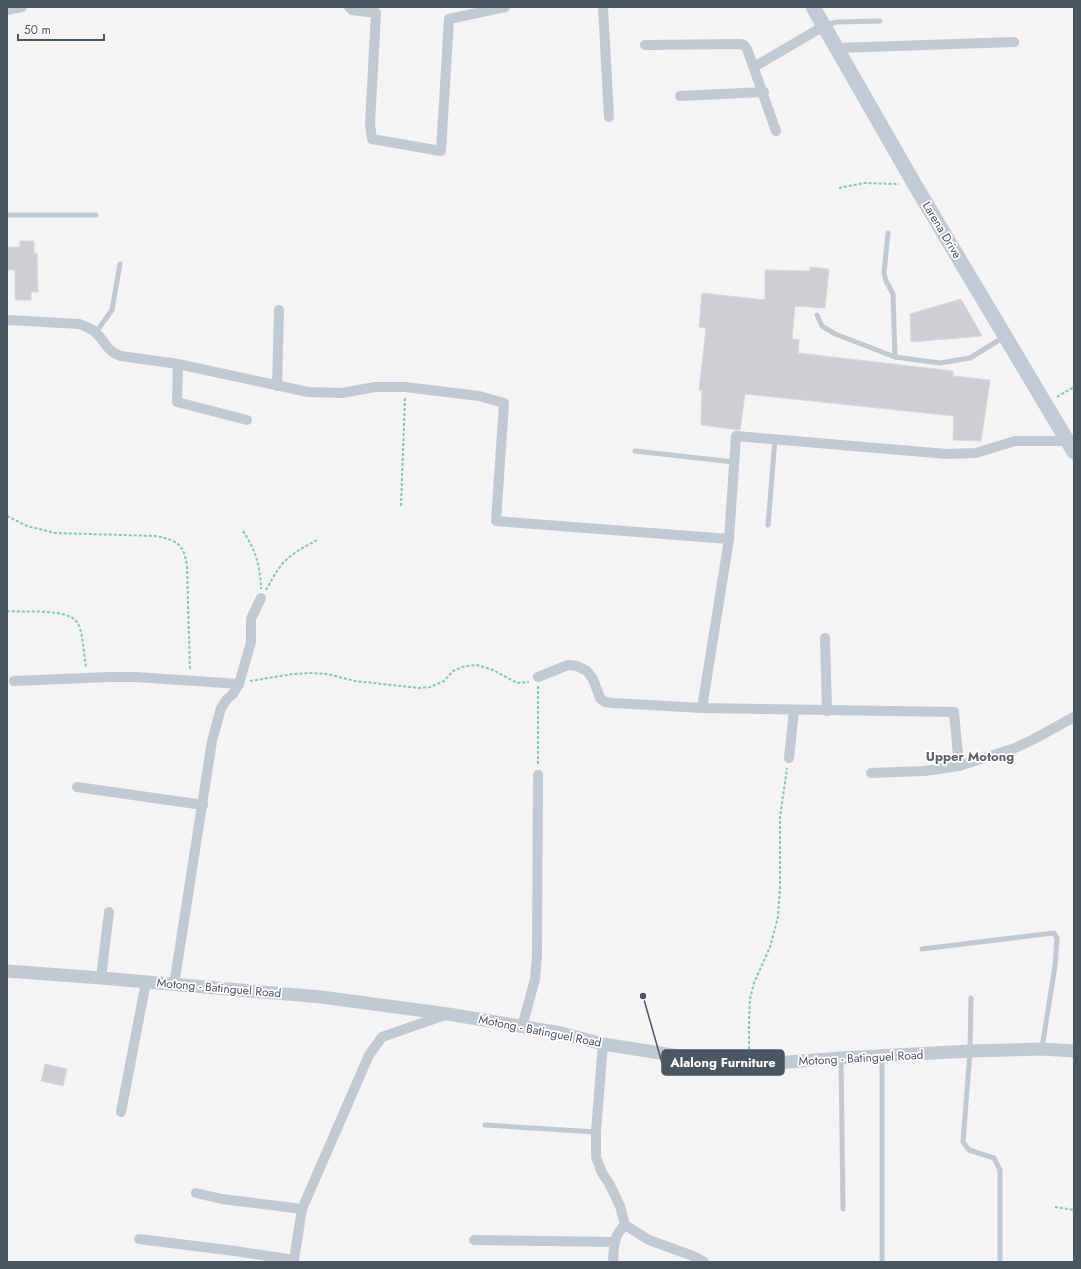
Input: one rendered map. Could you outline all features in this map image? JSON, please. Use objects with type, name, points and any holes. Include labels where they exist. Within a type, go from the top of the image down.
[{"type":"main road","name":"Larena Drive","points":[[812,7],[915,185],[1071,447]]},
{"type":"street","points":[[7,10],[22,7]]},
{"type":"street","points":[[349,7],[352,10],[376,13],[370,124],[372,139],[441,151],[449,19],[505,7]]},
{"type":"street","points":[[603,7],[608,117]]},
{"type":"street","points":[[754,67],[824,26]]},
{"type":"street","points":[[837,48],[1014,42]]},
{"type":"street","points":[[645,45],[744,45],[748,49],[764,92],[776,131]]},
{"type":"street","points":[[680,96],[764,92]]},
{"type":"street","points":[[277,386],[278,310]]},
{"type":"street","points":[[7,320],[79,324],[89,327],[96,332],[107,348],[117,354],[178,364],[308,392],[324,394],[342,393],[375,387],[405,387],[478,396],[504,403],[496,521],[729,539]]},
{"type":"street","points":[[178,364],[177,402],[247,420]]},
{"type":"street","points":[[702,708],[729,539],[736,436],[948,454],[976,453],[1015,441],[1071,447]]},
{"type":"street","points":[[174,985],[203,805],[208,760],[216,722],[221,708],[239,684],[250,646],[251,619],[261,598]]},
{"type":"street","points":[[825,638],[827,711]]},
{"type":"street","points":[[538,677],[568,665],[577,666],[588,671],[593,679],[600,698],[605,702],[702,708],[954,712],[959,766]]},
{"type":"street","points":[[14,682],[136,677],[239,684]]},
{"type":"street","points":[[789,758],[794,710]]},
{"type":"street","points":[[871,773],[924,771],[959,766],[1015,748],[1074,716]]},
{"type":"street","points":[[522,1027],[535,979],[537,955],[538,775]]},
{"type":"street","points":[[77,786],[203,805]]},
{"type":"street","points":[[101,978],[109,912]]},
{"type":"street","name":"Motong - Batinguel Road","points":[[7,971],[321,997],[448,1014],[561,1033],[603,1044],[716,1062],[749,1065],[970,1051],[1042,1049],[1074,1051]]},
{"type":"street","points":[[121,1112],[146,982]]},
{"type":"street","points":[[139,1239],[294,1260],[302,1209],[369,1055],[382,1037],[448,1014]]},
{"type":"street","points":[[603,1044],[596,1132],[596,1157],[602,1173],[609,1183],[620,1206],[625,1225],[649,1240],[693,1256],[704,1262]]},
{"type":"street","points":[[196,1193],[222,1199],[302,1209]]},
{"type":"street","points":[[613,1262],[615,1242],[618,1231],[625,1225]]},
{"type":"street","points":[[474,1240],[615,1242]]},
{"type":"lane","points":[[824,26],[837,22],[880,21]]},
{"type":"lane","points":[[7,216],[96,215]]},
{"type":"lane","points":[[888,233],[884,273],[886,281],[893,294],[896,357]]},
{"type":"lane","points":[[96,332],[112,310],[120,264]]},
{"type":"lane","points":[[817,315],[822,326],[835,334],[896,357],[940,363],[970,358],[994,342],[1006,337]]},
{"type":"lane","points":[[768,525],[775,439]]},
{"type":"lane","points":[[635,451],[734,462]]},
{"type":"lane","points":[[922,949],[1054,933],[1057,938],[1056,959],[1042,1049]]},
{"type":"lane","points":[[971,998],[970,1051],[963,1142],[968,1150],[994,1158],[1000,1170],[1000,1262]]},
{"type":"lane","points":[[882,1056],[882,1262]]},
{"type":"lane","points":[[841,1058],[844,1209]]},
{"type":"lane","points":[[485,1124],[596,1132]]},
{"type":"path","points":[[839,188],[864,183],[915,185]]},
{"type":"path","points":[[401,506],[405,387]]},
{"type":"path","points":[[1045,404],[1074,387]]},
{"type":"path","points":[[7,516],[26,526],[55,533],[155,536],[170,538],[180,545],[186,555],[187,566],[190,630],[190,681]]},
{"type":"path","points":[[243,530],[252,545],[257,558],[260,572],[261,598]]},
{"type":"path","points":[[261,598],[276,573],[286,561],[300,549],[317,540]]},
{"type":"path","points":[[7,611],[63,613],[72,617],[78,623],[80,629],[87,678]]},
{"type":"path","points":[[239,684],[268,678],[311,673],[326,674],[355,681],[419,688],[430,687],[444,681],[454,671],[466,666],[477,665],[493,670],[517,683],[531,681],[538,677],[538,775]]},
{"type":"path","points":[[749,1065],[750,999],[754,983],[770,947],[778,917],[780,887],[780,818],[789,758]]},
{"type":"path","points":[[1056,1207],[1074,1210]]},
{"type":"building","points":[[20,241],[34,241],[34,253],[37,253],[38,292],[31,292],[31,300],[15,300],[15,270],[7,270],[7,247],[20,247]]},
{"type":"building","points":[[810,267],[829,269],[825,308],[795,306],[792,339],[799,340],[798,353],[953,371],[953,376],[990,380],[981,441],[953,440],[954,416],[745,394],[740,430],[701,425],[702,390],[699,390],[706,328],[699,327],[702,293],[765,300],[765,270],[810,271]]},
{"type":"building","points":[[961,299],[982,336],[911,342],[910,314]]},
{"type":"building","points":[[45,1064],[67,1069],[63,1086],[41,1081]]},
{"type":"place","name":"Alalong Furniture","points":[[643,996]]},
{"type":"district","name":"Upper Motong","points":[[970,756]]}]
